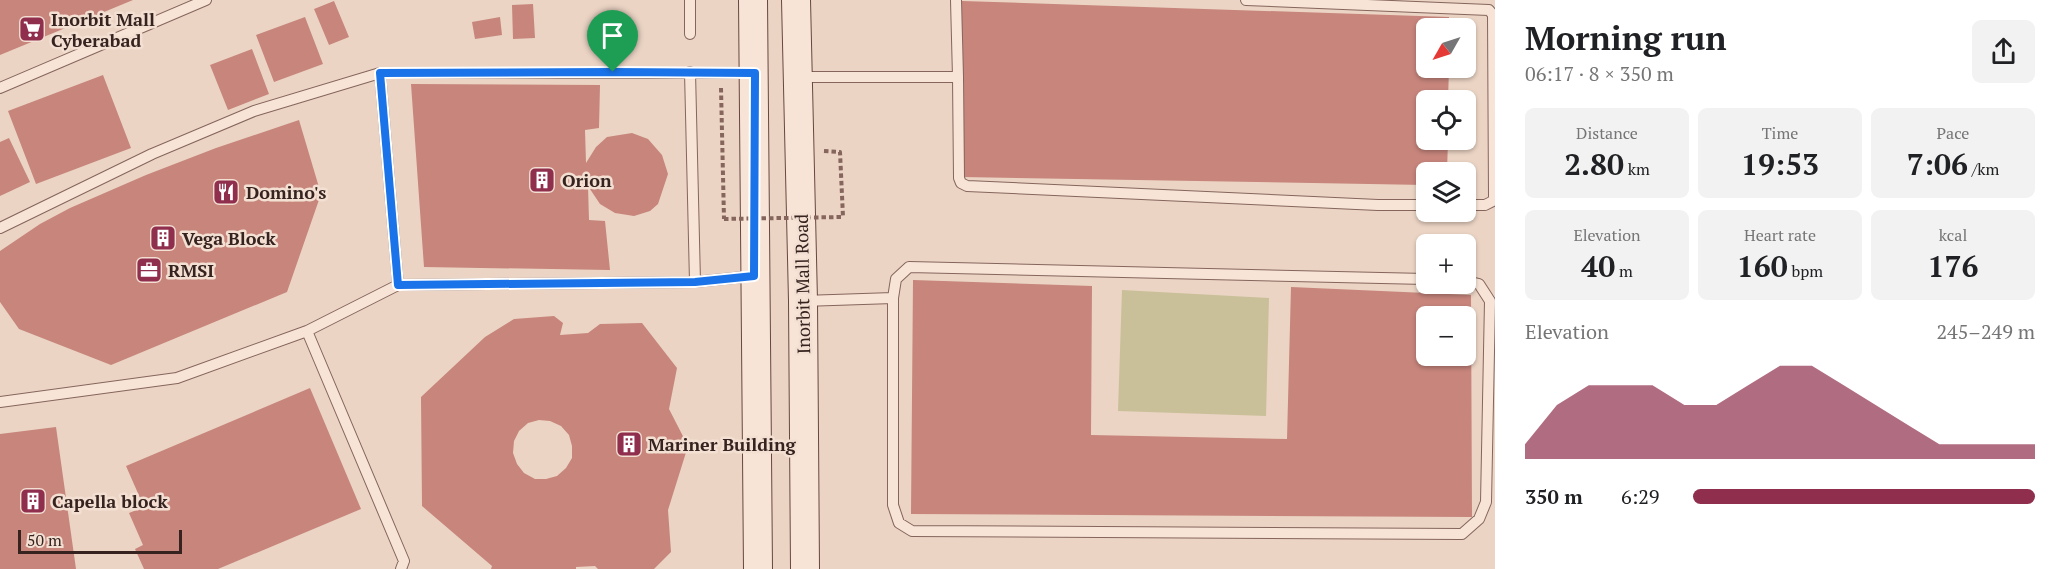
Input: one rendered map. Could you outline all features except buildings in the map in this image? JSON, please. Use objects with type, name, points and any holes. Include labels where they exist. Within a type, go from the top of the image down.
[{"type":"main road","points":[[753,0],[758,569]]},
{"type":"main road","name":"Inorbit Mall Road","points":[[796,0],[803,301],[805,569]]},
{"type":"lane","points":[[0,88],[206,0]]},
{"type":"lane","points":[[690,0],[690,34]]},
{"type":"lane","points":[[956,0],[959,178],[961,183],[967,186],[1416,205]]},
{"type":"lane","points":[[1246,0],[1489,10],[1493,15],[1494,196],[1492,201],[1476,204]]},
{"type":"lane","points":[[690,72],[695,282]]},
{"type":"lane","points":[[0,228],[152,154],[254,111],[380,73],[755,73]]},
{"type":"lane","points":[[380,73],[398,285]]},
{"type":"lane","points":[[798,77],[958,77]]},
{"type":"lane","points":[[1416,279],[909,267],[896,279],[892,298],[893,505],[899,523],[912,531],[1462,534],[1479,519],[1486,502],[1490,301],[1479,284],[1476,283]]},
{"type":"lane","points":[[0,402],[177,378],[307,330],[398,285],[695,282],[754,276]]},
{"type":"lane","points":[[803,301],[892,298]]},
{"type":"lane","points":[[307,330],[404,561],[401,569]]},
{"type":"path","points":[[721,72],[724,219],[843,217],[840,152]]},
{"type":"shaded area","points":[[1122,290],[1269,298],[1266,416],[1118,411]]},
{"type":"place","name":"Inorbit Mall Cyberabad","points":[[32,29]]},
{"type":"place","name":"Orion","points":[[542,180]]},
{"type":"place","name":"Domino's","points":[[226,192]]},
{"type":"place","name":"Vega Block","points":[[163,238]]},
{"type":"place","name":"RMSI","points":[[149,270]]},
{"type":"place","name":"Mariner Building","points":[[629,444]]},
{"type":"place","name":"Capella block","points":[[33,501]]},
{"type":"route","points":[[613,72],[755,73],[754,276],[695,282],[398,285],[380,73],[613,72]]}]
